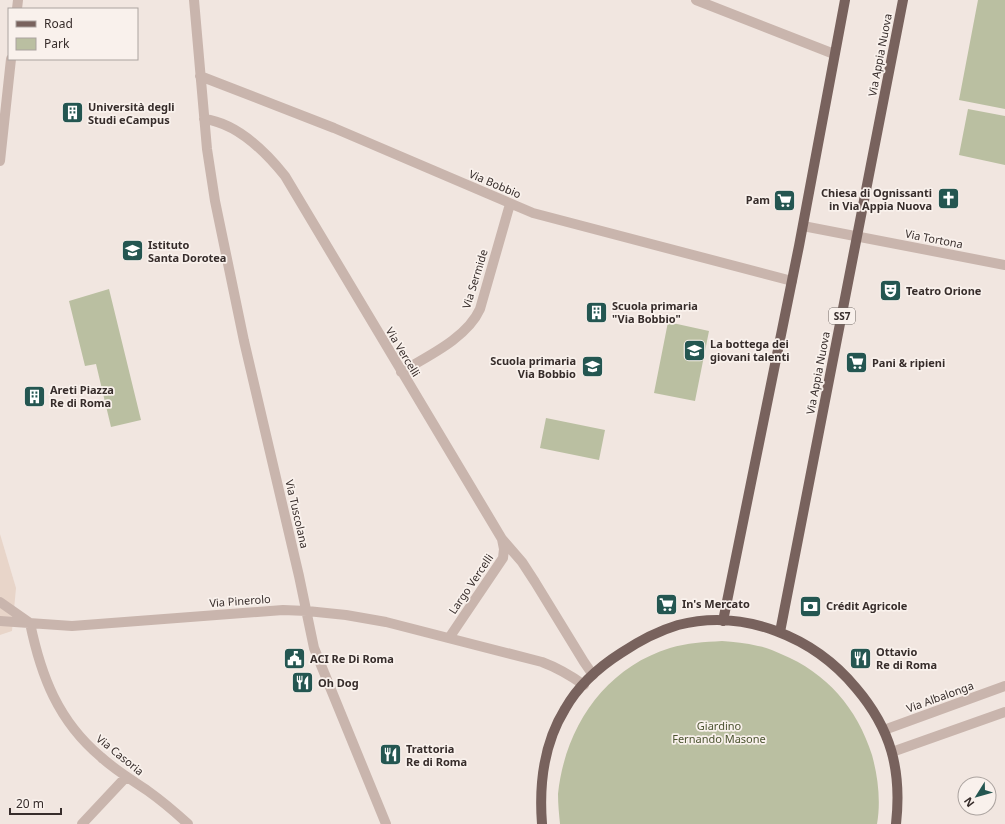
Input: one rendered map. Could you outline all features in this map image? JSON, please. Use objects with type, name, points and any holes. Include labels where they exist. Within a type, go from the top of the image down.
[{"type":"main road","points":[[723,621],[803,226],[844,0]]},
{"type":"main road","name":"Via Appia Nuova","points":[[780,632],[903,0]]},
{"type":"main road","points":[[542,824],[542,789],[549,746],[564,709],[584,685],[613,658],[659,632],[687,623],[723,621],[750,623],[780,632],[812,648],[822,654],[841,671],[869,703],[884,730],[892,752],[898,798],[896,824]]},
{"type":"street","points":[[194,0],[200,76]]},
{"type":"street","points":[[696,0],[834,54]]},
{"type":"street","points":[[0,161],[2,117],[11,60]]},
{"type":"street","name":"Via Tuscolana","points":[[200,76],[207,154],[215,201],[244,342],[317,657],[386,824]]},
{"type":"street","name":"Via Bobbio","points":[[200,76],[334,128],[510,204],[547,217],[792,281]]},
{"type":"street","name":"Via Vercelli","points":[[204,119],[224,124],[248,139],[266,153],[285,176],[502,539]]},
{"type":"street","name":"Via Sermide","points":[[401,372],[457,337],[466,330],[474,320],[480,309],[510,204]]},
{"type":"street","name":"Via Tortona","points":[[803,226],[1005,265]]},
{"type":"street","points":[[502,539],[522,562],[593,675]]},
{"type":"street","name":"Largo Vercelli","points":[[449,638],[503,558],[504,549],[502,539]]},
{"type":"street","points":[[0,602],[30,623]]},
{"type":"street","name":"Via Pinerolo","points":[[0,621],[72,626],[283,610],[346,615],[386,622],[449,638]]},
{"type":"street","name":"Via Casoria","points":[[30,623],[39,661],[47,684],[60,709],[78,734],[101,758],[168,807],[188,824]]},
{"type":"street","points":[[449,638],[549,665],[566,673],[584,685]]},
{"type":"street","name":"Via Albalonga","points":[[884,730],[1005,686]]},
{"type":"street","points":[[892,752],[1005,712]]},
{"type":"street","points":[[82,824],[126,777]]},
{"type":"green space","points":[[978,0],[1005,0],[1005,109],[959,100]]},
{"type":"green space","points":[[968,109],[1005,116],[1005,165],[959,155]]},
{"type":"green space","points":[[109,289],[141,420],[111,427],[96,364],[85,366],[69,301]]},
{"type":"green space","points":[[668,322],[709,331],[695,401],[654,393]]},
{"type":"green space","points":[[546,418],[605,430],[599,460],[540,448]]},
{"type":"green space","name":"Giardino Fernando Masone","points":[[722,641],[744,643],[770,649],[781,654],[813,671],[838,694],[849,707],[858,722],[872,755],[878,789],[879,807],[877,824],[560,824],[558,794],[562,769],[569,746],[579,724],[592,703],[608,685],[626,670],[647,657],[676,646]]},
{"type":"shaded area","points":[[0,534],[16,588],[12,631],[0,635]]},
{"type":"place","name":"Università degli Studi eCampus","points":[[73,113]]},
{"type":"place","name":"Chiesa di Ognissanti in Via Appia Nuova","points":[[948,199]]},
{"type":"place","name":"Pam","points":[[785,200]]},
{"type":"place","name":"Istituto Santa Dorotea","points":[[132,251]]},
{"type":"place","name":"Teatro Orione","points":[[890,291]]},
{"type":"place","name":"Scuola primaria \"Via Bobbio\"","points":[[596,312]]},
{"type":"place","name":"La bottega dei giovani talenti","points":[[695,350]]},
{"type":"place","name":"Pani & ripieni","points":[[856,363]]},
{"type":"place","name":"Scuola primaria Via Bobbio","points":[[592,367]]},
{"type":"place","name":"Areti Piazza Re di Roma","points":[[34,396]]},
{"type":"place","name":"In's Mercato","points":[[666,604]]},
{"type":"place","name":"Crédit Agricole","points":[[811,606]]},
{"type":"place","name":"Ottavio Re di Roma","points":[[860,658]]},
{"type":"place","name":"ACI Re Di Roma","points":[[295,659]]},
{"type":"place","name":"Oh Dog","points":[[303,683]]},
{"type":"place","name":"Trattoria Re di Roma","points":[[390,755]]}]
